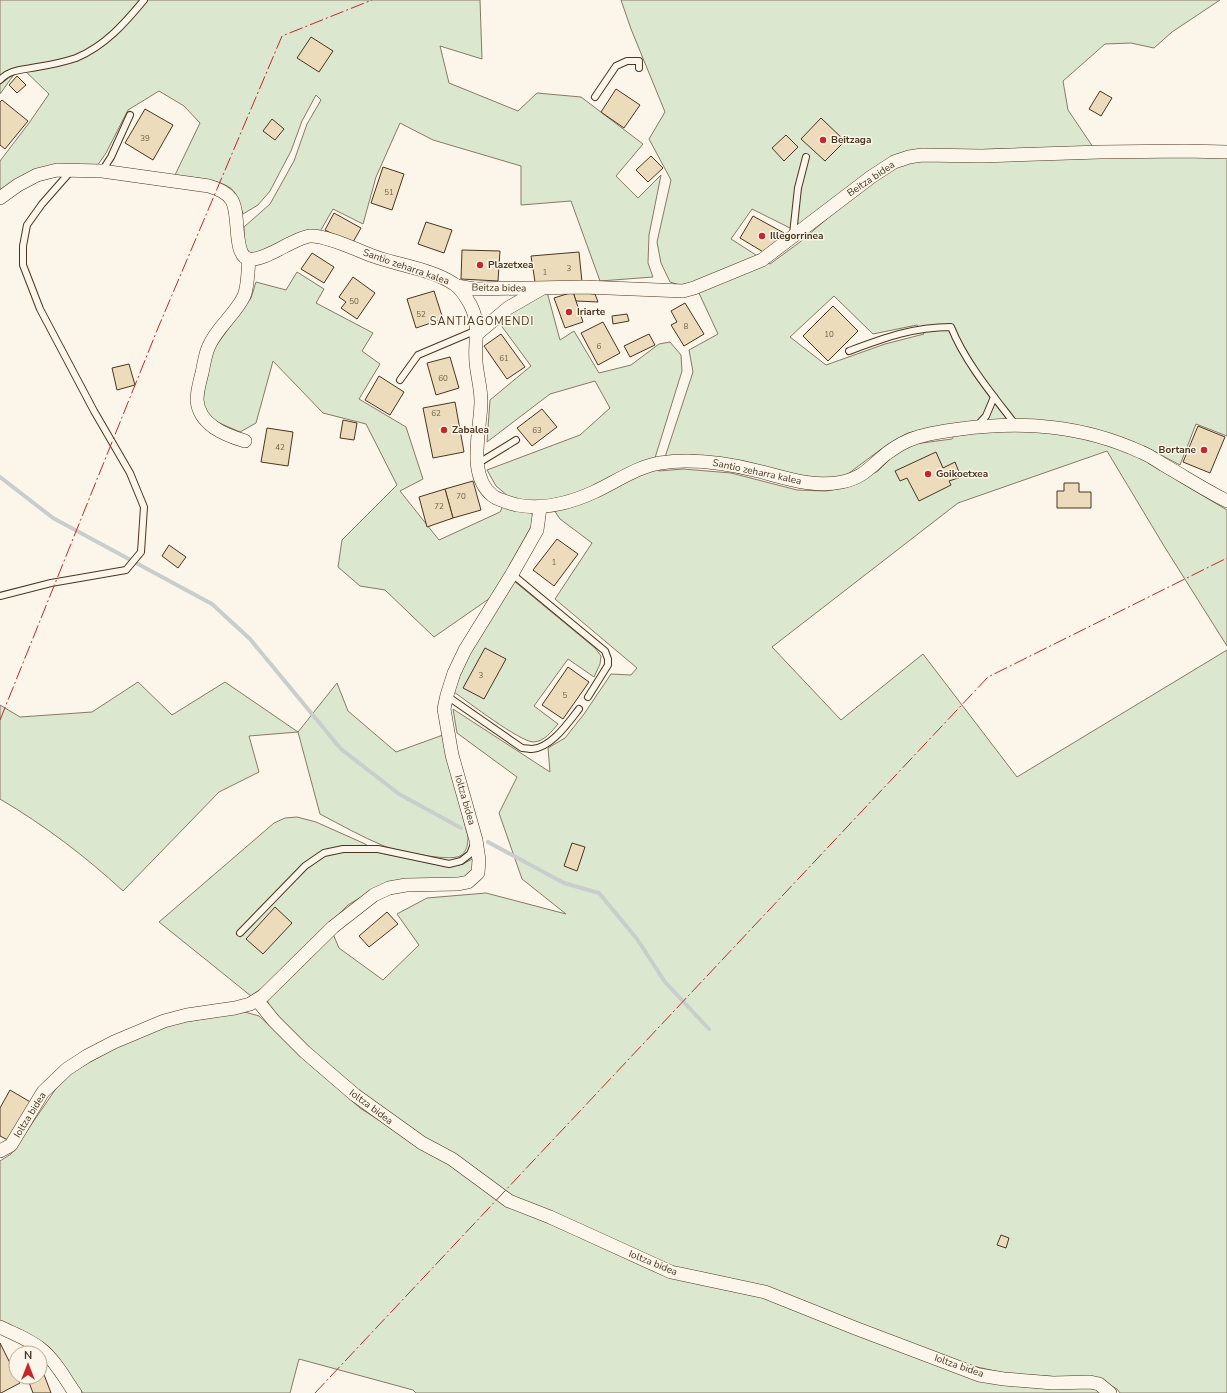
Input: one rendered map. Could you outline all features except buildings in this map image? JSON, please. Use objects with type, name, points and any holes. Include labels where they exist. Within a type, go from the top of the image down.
[{"type":"street","name":"Beitza bidea","points":[[457,286],[474,289],[541,289],[584,287],[683,291],[694,288],[762,260],[871,177],[894,162],[909,157],[922,155],[982,156],[1100,152],[1227,152]]},
{"type":"street","points":[[0,198],[18,185],[37,175],[57,170],[72,170],[102,171],[208,186],[221,190],[231,199],[236,208],[239,249],[242,255],[249,259],[245,294],[236,309],[208,346],[197,400],[201,412],[207,422],[227,435],[245,440]]},
{"type":"street","name":"Santio zeharra kalea","points":[[249,259],[259,258],[303,238],[313,236],[328,239],[374,257],[412,267],[444,278],[457,286],[472,308],[475,315],[477,332],[476,359],[481,399],[476,455],[478,470],[484,486],[494,497],[517,505],[540,508],[566,503],[594,492],[615,480],[640,469],[658,463],[693,460],[757,471],[797,482],[822,484],[845,482],[868,471],[887,453],[913,438],[942,431],[976,427],[1016,426],[1048,426],[1076,431],[1120,444],[1142,452],[1227,501]]},
{"type":"street","name":"Beitza bidea","points":[[477,332],[508,308],[541,289]]},
{"type":"street","name":"Ioltza bidea","points":[[0,1151],[11,1145],[43,1092],[67,1069],[87,1056],[114,1042],[164,1021],[187,1015],[235,1008],[250,1004],[263,996],[333,927],[374,895],[389,888],[406,885],[458,884],[468,882],[478,873],[479,860],[476,840],[452,755],[444,709],[454,673],[465,650],[512,574],[537,530],[540,508]]},
{"type":"street","name":"Ioltza bidea","points":[[257,1000],[274,1021],[305,1052],[355,1095],[422,1144],[452,1159],[509,1201],[550,1217],[672,1272],[765,1292],[979,1375],[1004,1379],[1053,1383],[1090,1382],[1099,1384],[1110,1393]]},
{"type":"street","points":[[0,1328],[24,1338],[42,1349],[57,1366],[75,1393]]},
{"type":"lane","points":[[0,80],[6,74],[17,70],[38,67],[76,58],[93,49],[112,35],[144,0]]},
{"type":"lane","points":[[595,97],[616,66],[627,61],[639,62],[639,68]]},
{"type":"lane","points":[[102,171],[111,157],[130,114]]},
{"type":"lane","points":[[792,237],[798,188],[806,157]]},
{"type":"lane","points":[[0,596],[51,583],[126,570],[141,552],[144,507],[136,487],[40,309],[23,264],[23,246],[26,225],[72,170]]},
{"type":"lane","points":[[849,351],[908,331],[930,327],[951,327],[955,338],[969,360],[1016,426]]},
{"type":"lane","points":[[400,380],[418,355],[477,332]]},
{"type":"lane","points":[[976,427],[986,416],[994,397]]},
{"type":"lane","points":[[477,464],[516,440]]},
{"type":"lane","points":[[512,574],[605,651],[608,659],[608,665],[588,697]]},
{"type":"lane","points":[[447,696],[522,748],[532,749],[546,744],[558,734],[579,709]]},
{"type":"lane","points":[[240,933],[305,866],[324,853],[343,849],[378,850],[449,864],[461,861],[470,854],[476,840]]},
{"type":"green space","points":[[0,0],[480,0],[482,59],[440,46],[449,83],[518,111],[537,93],[581,97],[643,144],[616,176],[638,198],[661,175],[649,235],[648,263],[653,277],[600,281],[571,201],[521,205],[521,166],[433,140],[400,123],[376,177],[363,224],[333,209],[318,235],[251,255],[244,245],[244,227],[270,204],[294,161],[307,124],[321,100],[316,95],[302,121],[291,151],[270,191],[258,205],[243,214],[238,198],[231,188],[217,182],[175,175],[200,123],[184,106],[159,91],[128,110],[106,153],[97,166],[0,191],[0,161],[49,94],[20,66],[0,94]]},
{"type":"green space","points":[[621,0],[1220,0],[1172,32],[1154,48],[1131,43],[1105,44],[1063,81],[1068,110],[1093,147],[918,151],[794,230],[752,209],[731,239],[770,264],[800,242],[858,192],[896,167],[924,159],[1227,155],[1227,436],[1196,424],[1180,465],[1144,446],[1148,463],[1227,510],[1227,646],[1164,546],[1107,451],[958,503],[772,647],[841,720],[923,654],[1017,777],[1227,650],[1227,1393],[1120,1393],[1117,1389],[1099,1379],[1008,1374],[973,1366],[674,1268],[509,1197],[355,1091],[271,1013],[267,999],[333,934],[339,948],[383,980],[419,945],[397,914],[427,898],[486,893],[566,914],[522,879],[499,813],[517,777],[457,733],[453,709],[550,772],[548,748],[565,738],[584,714],[611,674],[631,675],[637,668],[555,599],[592,543],[560,519],[548,501],[531,502],[533,523],[493,596],[434,637],[385,590],[360,586],[338,567],[342,540],[397,485],[366,424],[323,413],[273,361],[256,423],[240,432],[217,422],[208,415],[203,404],[204,388],[213,350],[251,298],[256,282],[286,290],[297,272],[324,289],[316,303],[373,333],[362,351],[380,364],[359,399],[406,427],[423,479],[400,491],[439,540],[500,512],[508,496],[496,486],[487,470],[580,435],[610,408],[595,381],[550,394],[487,442],[490,400],[531,366],[500,324],[513,312],[547,292],[560,340],[574,331],[599,373],[631,365],[659,344],[670,342],[681,355],[682,371],[654,461],[659,471],[683,469],[731,473],[797,490],[826,491],[851,486],[878,471],[894,455],[914,444],[952,439],[963,423],[908,433],[888,444],[845,476],[822,480],[760,468],[731,459],[693,455],[665,457],[693,372],[689,350],[718,334],[698,291],[670,282],[661,263],[657,242],[671,180],[649,139],[665,112],[631,29]],"holes":[[[834,296],[873,334],[917,325],[924,334],[885,344],[826,365],[790,337]]]},
{"type":"green space","points":[[514,581],[595,648],[601,656],[600,664],[594,677],[568,659],[534,706],[558,724],[547,736],[537,742],[526,740],[517,735],[454,692],[465,661]]},
{"type":"green space","points":[[138,682],[172,715],[225,682],[298,732],[249,736],[259,772],[219,792],[123,891],[64,842],[32,819],[0,799],[0,705],[20,717],[92,712]]},
{"type":"green space","points":[[337,683],[348,711],[396,752],[443,735],[468,837],[466,850],[460,856],[445,858],[411,853],[384,846],[320,814],[298,732]]},
{"type":"green space","points":[[297,817],[316,822],[363,843],[381,853],[448,867],[463,864],[474,858],[474,869],[468,876],[461,878],[371,891],[348,905],[269,983],[251,996],[159,922],[274,823],[285,818]]},
{"type":"green space","points":[[245,1012],[259,1016],[360,1108],[424,1149],[451,1164],[509,1206],[676,1279],[765,1295],[965,1374],[1091,1386],[1103,1393],[416,1393],[413,1390],[299,1359],[290,1393],[83,1393],[48,1345],[20,1329],[0,1321],[0,1161],[11,1154],[64,1077],[127,1041],[177,1023]]},
{"type":"waterway","points":[[0,477],[53,518],[212,604],[250,639],[341,749],[399,794],[461,828]]},
{"type":"waterway","points":[[488,842],[564,883],[599,893],[637,939],[665,982],[709,1029]]},
{"type":"power","points":[[0,720],[158,328],[282,36],[372,0]]},
{"type":"power","points":[[315,1393],[988,677],[1227,558]]},
{"type":"place","name":"Beitzaga","points":[[823,140]]},
{"type":"place","name":"Illegorrinea","points":[[762,236]]},
{"type":"place","name":"Plazetxea","points":[[480,265]]},
{"type":"place","name":"Iriarte","points":[[569,312]]},
{"type":"place","name":"Zabalea","points":[[444,430]]},
{"type":"place","name":"Bortane","points":[[1204,450]]},
{"type":"place","name":"Goikoetxea","points":[[928,474]]},
{"type":"district","name":"SANTIAGOMENDI","points":[[482,321]]}]
